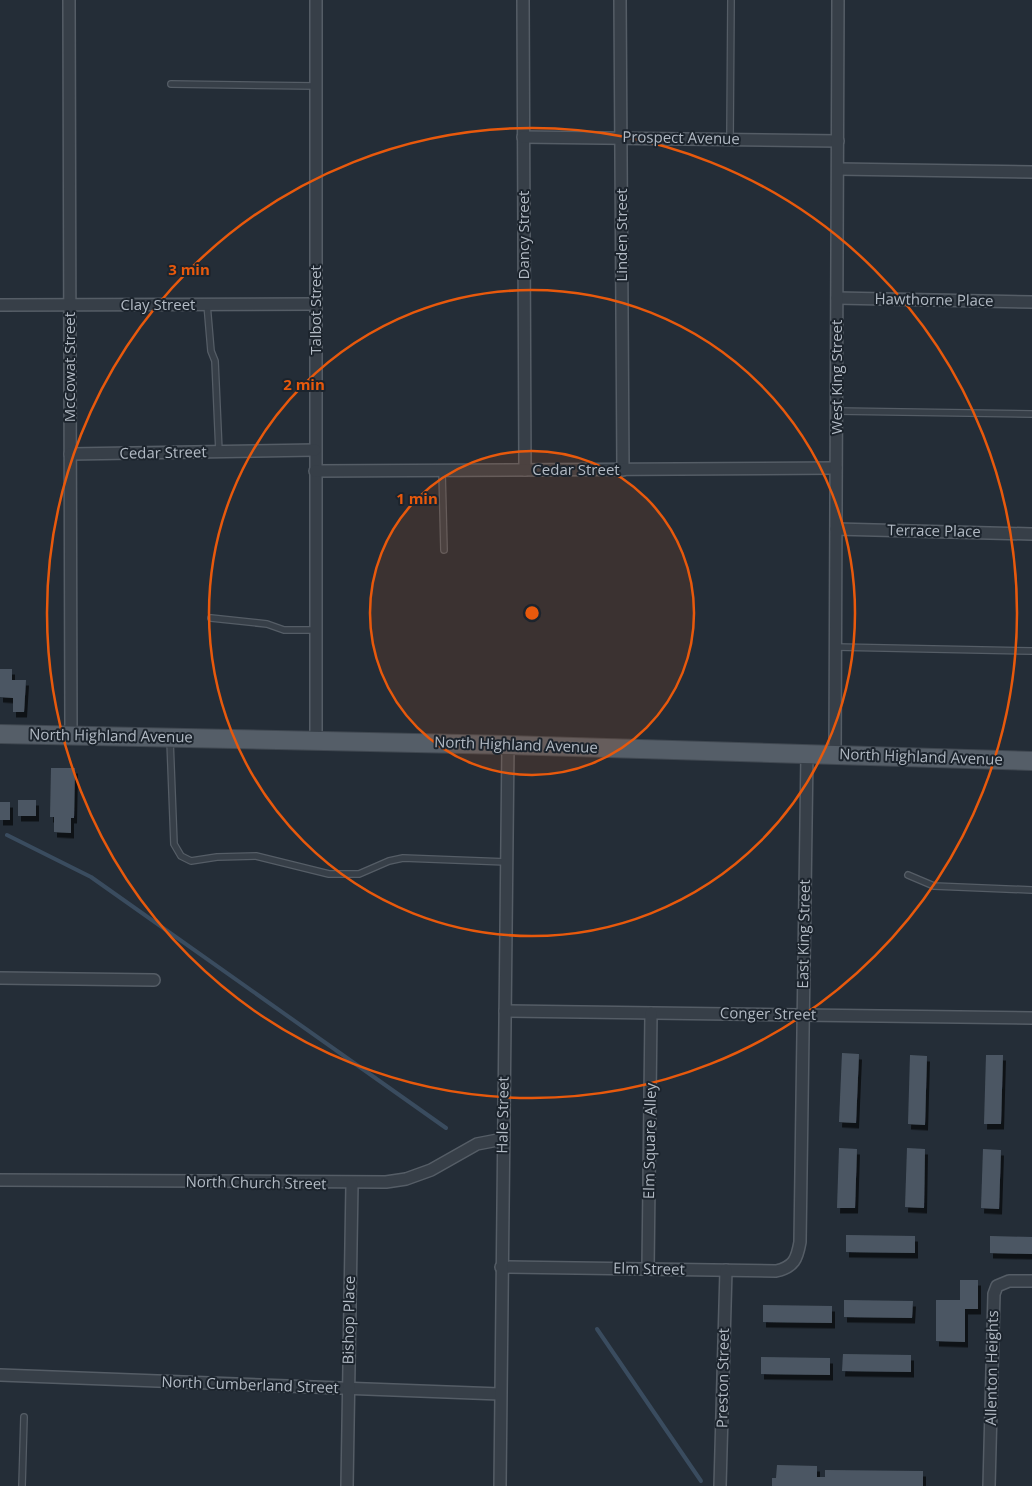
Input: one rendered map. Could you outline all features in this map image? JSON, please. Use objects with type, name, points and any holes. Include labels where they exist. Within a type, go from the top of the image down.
[{"type":"main road","name":"North Highland Avenue","points":[[0,734],[508,744],[1032,760]]},
{"type":"street","name":"McCowat Street","points":[[69,0],[71,734]]},
{"type":"street","name":"Talbot Street","points":[[316,0],[315,472],[318,630],[316,740]]},
{"type":"street","name":"Dancy Street","points":[[523,0],[525,470]]},
{"type":"street","name":"Linden Street","points":[[620,0],[623,470]]},
{"type":"street","name":"West King Street","points":[[835,754],[838,0]]},
{"type":"street","name":"Prospect Avenue","points":[[523,137],[838,141]]},
{"type":"street","points":[[838,169],[1032,172]]},
{"type":"street","name":"Hawthorne Place","points":[[837,298],[1032,302]]},
{"type":"street","name":"Clay Street","points":[[0,305],[316,304]]},
{"type":"street","name":"Cedar Street","points":[[70,454],[315,450]]},
{"type":"street","name":"Cedar Street","points":[[315,472],[836,468]]},
{"type":"street","name":"Terrace Place","points":[[836,529],[1032,534]]},
{"type":"street","name":"Hale Street","points":[[500,1486],[502,1138],[508,744]]},
{"type":"street","name":"East King Street","points":[[794,1264],[800,1242],[807,754]]},
{"type":"street","points":[[0,978],[154,980]]},
{"type":"street","name":"Conger Street","points":[[505,1011],[1032,1018]]},
{"type":"street","name":"Elm Square Alley","points":[[648,1270],[651,1013]]},
{"type":"street","name":"North Church Street","points":[[0,1180],[352,1184],[406,1179],[431,1170],[477,1144],[502,1138]]},
{"type":"street","name":"Bishop Place","points":[[347,1486],[352,1184]]},
{"type":"street","name":"Elm Street","points":[[501,1267],[776,1271],[788,1269],[794,1264]]},
{"type":"street","name":"Preston Street","points":[[720,1486],[726,1270]]},
{"type":"street","name":"Allenton Heights","points":[[989,1486],[994,1294],[997,1286],[1009,1281],[1032,1281]]},
{"type":"street","name":"North Cumberland Street","points":[[0,1375],[500,1394]]},
{"type":"lane","points":[[730,139],[731,0]]},
{"type":"lane","points":[[171,84],[316,86]]},
{"type":"lane","points":[[208,304],[211,351],[215,361],[220,452]]},
{"type":"lane","points":[[836,411],[1032,414]]},
{"type":"lane","points":[[442,471],[444,550]]},
{"type":"lane","points":[[211,618],[267,624],[284,630],[318,630]]},
{"type":"lane","points":[[836,647],[1032,651]]},
{"type":"lane","points":[[170,737],[174,844],[181,856],[191,861],[217,857],[256,856],[329,874],[359,874],[389,861],[404,858],[507,862]]},
{"type":"lane","points":[[908,875],[934,886],[1032,890]]},
{"type":"lane","points":[[22,1486],[24,1417]]},
{"type":"building","points":[[0,669],[12,669],[12,680],[26,680],[24,712],[13,712],[13,698],[0,697]]},
{"type":"building","points":[[51,768],[75,768],[74,818],[71,818],[71,833],[54,832],[54,817],[50,817]]},
{"type":"building","points":[[18,800],[36,800],[36,816],[18,816]]},
{"type":"building","points":[[0,802],[10,802],[10,820],[0,820]]},
{"type":"building","points":[[842,1053],[859,1054],[856,1123],[839,1122]]},
{"type":"building","points":[[910,1055],[927,1056],[925,1125],[908,1124]]},
{"type":"building","points":[[986,1055],[1003,1055],[1001,1124],[984,1124]]},
{"type":"building","points":[[839,1148],[857,1149],[855,1208],[837,1208]]},
{"type":"building","points":[[907,1148],[925,1149],[924,1208],[905,1207]]},
{"type":"building","points":[[983,1149],[1001,1150],[999,1209],[981,1208]]},
{"type":"building","points":[[846,1235],[915,1236],[915,1253],[846,1252]]},
{"type":"building","points":[[990,1236],[1032,1237],[1032,1254],[990,1253]]},
{"type":"building","points":[[960,1280],[978,1280],[978,1309],[965,1309],[965,1342],[936,1341],[936,1300],[960,1300]]},
{"type":"building","points":[[844,1300],[913,1301],[912,1318],[844,1317]]},
{"type":"building","points":[[763,1305],[832,1306],[832,1323],[763,1322]]},
{"type":"building","points":[[843,1354],[911,1355],[911,1372],[842,1371]]},
{"type":"building","points":[[761,1357],[830,1358],[830,1375],[761,1374]]},
{"type":"building","points":[[777,1465],[817,1466],[817,1477],[825,1477],[825,1470],[923,1471],[923,1486],[772,1486],[772,1478],[776,1478]]},
{"type":"waterway","points":[[7,835],[91,877],[446,1128]]},
{"type":"waterway","points":[[597,1329],[701,1481]]}]
